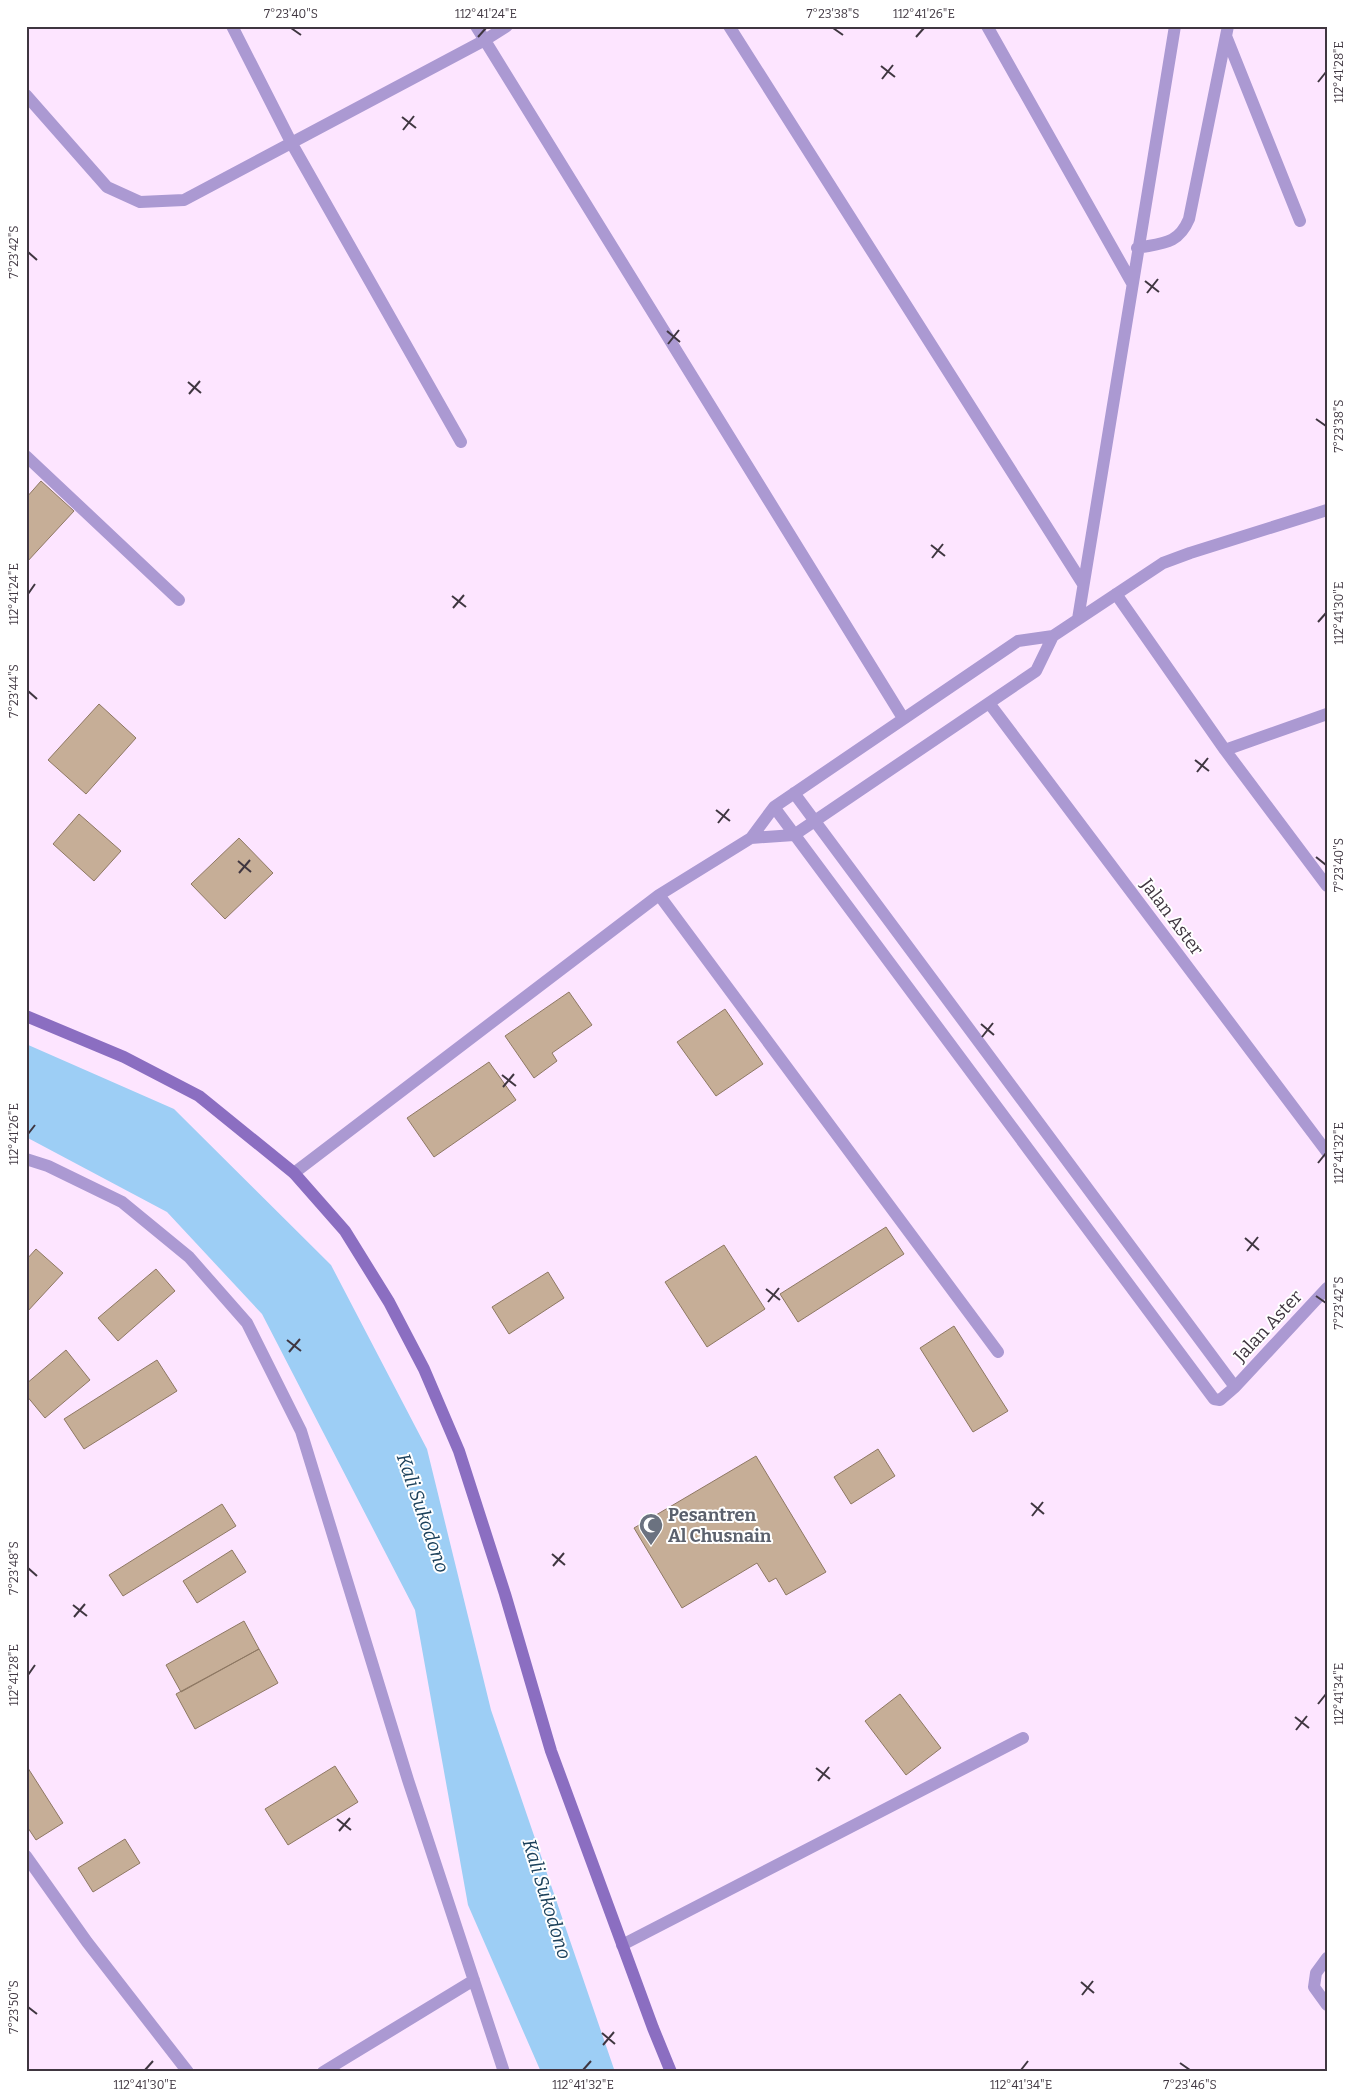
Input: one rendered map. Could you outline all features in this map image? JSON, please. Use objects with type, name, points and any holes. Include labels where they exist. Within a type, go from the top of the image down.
[{"type":"main road","points":[[26,1016],[124,1057],[199,1096],[294,1173],[345,1231],[389,1302],[424,1369],[460,1451],[505,1594],[551,1751],[671,2072]]},
{"type":"street","points":[[232,26],[292,144],[461,442]]},
{"type":"street","points":[[476,26],[903,718]]},
{"type":"street","points":[[26,95],[107,187],[140,202],[184,200],[292,144],[485,40],[507,26]]},
{"type":"street","points":[[729,26],[1083,584]]},
{"type":"street","points":[[988,26],[1132,283]]},
{"type":"street","points":[[1078,619],[1137,248],[1175,26]]},
{"type":"street","points":[[1137,248],[1175,239],[1184,230],[1227,31]]},
{"type":"street","points":[[1227,31],[1300,221]]},
{"type":"street","points":[[26,456],[179,600]]},
{"type":"street","points":[[294,1173],[659,895],[751,838],[774,807],[1018,641],[1054,636],[1163,563],[1327,510]]},
{"type":"street","points":[[1116,594],[1225,750],[1327,886]]},
{"type":"street","points":[[751,838],[794,835],[815,821],[1036,671],[1054,636]]},
{"type":"street","name":"Jalan Aster","points":[[989,703],[1327,1152]]},
{"type":"street","points":[[1225,750],[1327,714]]},
{"type":"street","points":[[794,793],[1235,1387]]},
{"type":"street","points":[[774,807],[794,835]]},
{"type":"street","name":"Jalan Aster","points":[[794,835],[1214,1399],[1220,1400],[1235,1387],[1327,1288]]},
{"type":"street","points":[[659,895],[998,1352]]},
{"type":"street","points":[[26,1159],[48,1166],[122,1202],[189,1257],[247,1324],[301,1431],[408,1780],[504,2072]]},
{"type":"street","points":[[622,1945],[1023,1738]]},
{"type":"street","points":[[26,1856],[87,1942],[188,2072]]},
{"type":"street","points":[[1327,1958],[1316,1973],[1314,1986],[1327,2004]]},
{"type":"street","points":[[323,2072],[474,1980]]},
{"type":"water","name":"Kali Sukodono","points":[[26,1044],[174,1109],[331,1265],[427,1449],[491,1710],[615,2072],[541,2072],[468,1905],[415,1610],[262,1314],[167,1212],[26,1137]]},
{"type":"building","points":[[41,481],[74,511],[26,563],[26,498]]},
{"type":"building","points":[[99,704],[136,738],[86,794],[48,760]]},
{"type":"building","points":[[79,814],[121,851],[94,881],[53,844]]},
{"type":"building","points":[[239,838],[273,873],[225,919],[191,884]]},
{"type":"building","points":[[569,992],[592,1025],[552,1053],[557,1061],[534,1078],[505,1036]]},
{"type":"building","points":[[725,1009],[763,1064],[716,1096],[677,1042]]},
{"type":"building","points":[[489,1062],[516,1100],[434,1157],[407,1118]]},
{"type":"building","points":[[886,1227],[904,1254],[798,1322],[780,1294]]},
{"type":"building","points":[[724,1245],[765,1309],[707,1347],[665,1282]]},
{"type":"building","points":[[36,1249],[63,1273],[26,1313],[26,1260]]},
{"type":"building","points":[[156,1269],[175,1291],[118,1341],[98,1318]]},
{"type":"building","points":[[548,1272],[564,1298],[509,1334],[492,1307]]},
{"type":"building","points":[[954,1326],[1008,1411],[973,1432],[920,1348]]},
{"type":"building","points":[[66,1350],[90,1380],[45,1418],[26,1395],[26,1384]]},
{"type":"building","points":[[157,1360],[177,1391],[84,1449],[64,1419]]},
{"type":"building","points":[[878,1449],[895,1476],[851,1504],[834,1477]]},
{"type":"building","points":[[756,1456],[826,1572],[786,1595],[776,1578],[769,1582],[757,1563],[682,1608],[634,1528]]},
{"type":"building","points":[[222,1504],[236,1526],[123,1596],[109,1575]]},
{"type":"building","points":[[232,1550],[246,1572],[197,1603],[183,1581]]},
{"type":"building","points":[[244,1621],[259,1649],[181,1692],[166,1665]]},
{"type":"building","points":[[259,1649],[278,1683],[195,1729],[176,1694]]},
{"type":"building","points":[[900,1694],[941,1748],[906,1775],[865,1721]]},
{"type":"building","points":[[26,1765],[63,1823],[36,1840],[26,1825]]},
{"type":"building","points":[[335,1766],[358,1802],[288,1845],[265,1809]]},
{"type":"building","points":[[125,1839],[140,1863],[93,1892],[78,1868]]},
{"type":"place","name":"Pesantren Al Chusnain","points":[[651,1546]]}]
